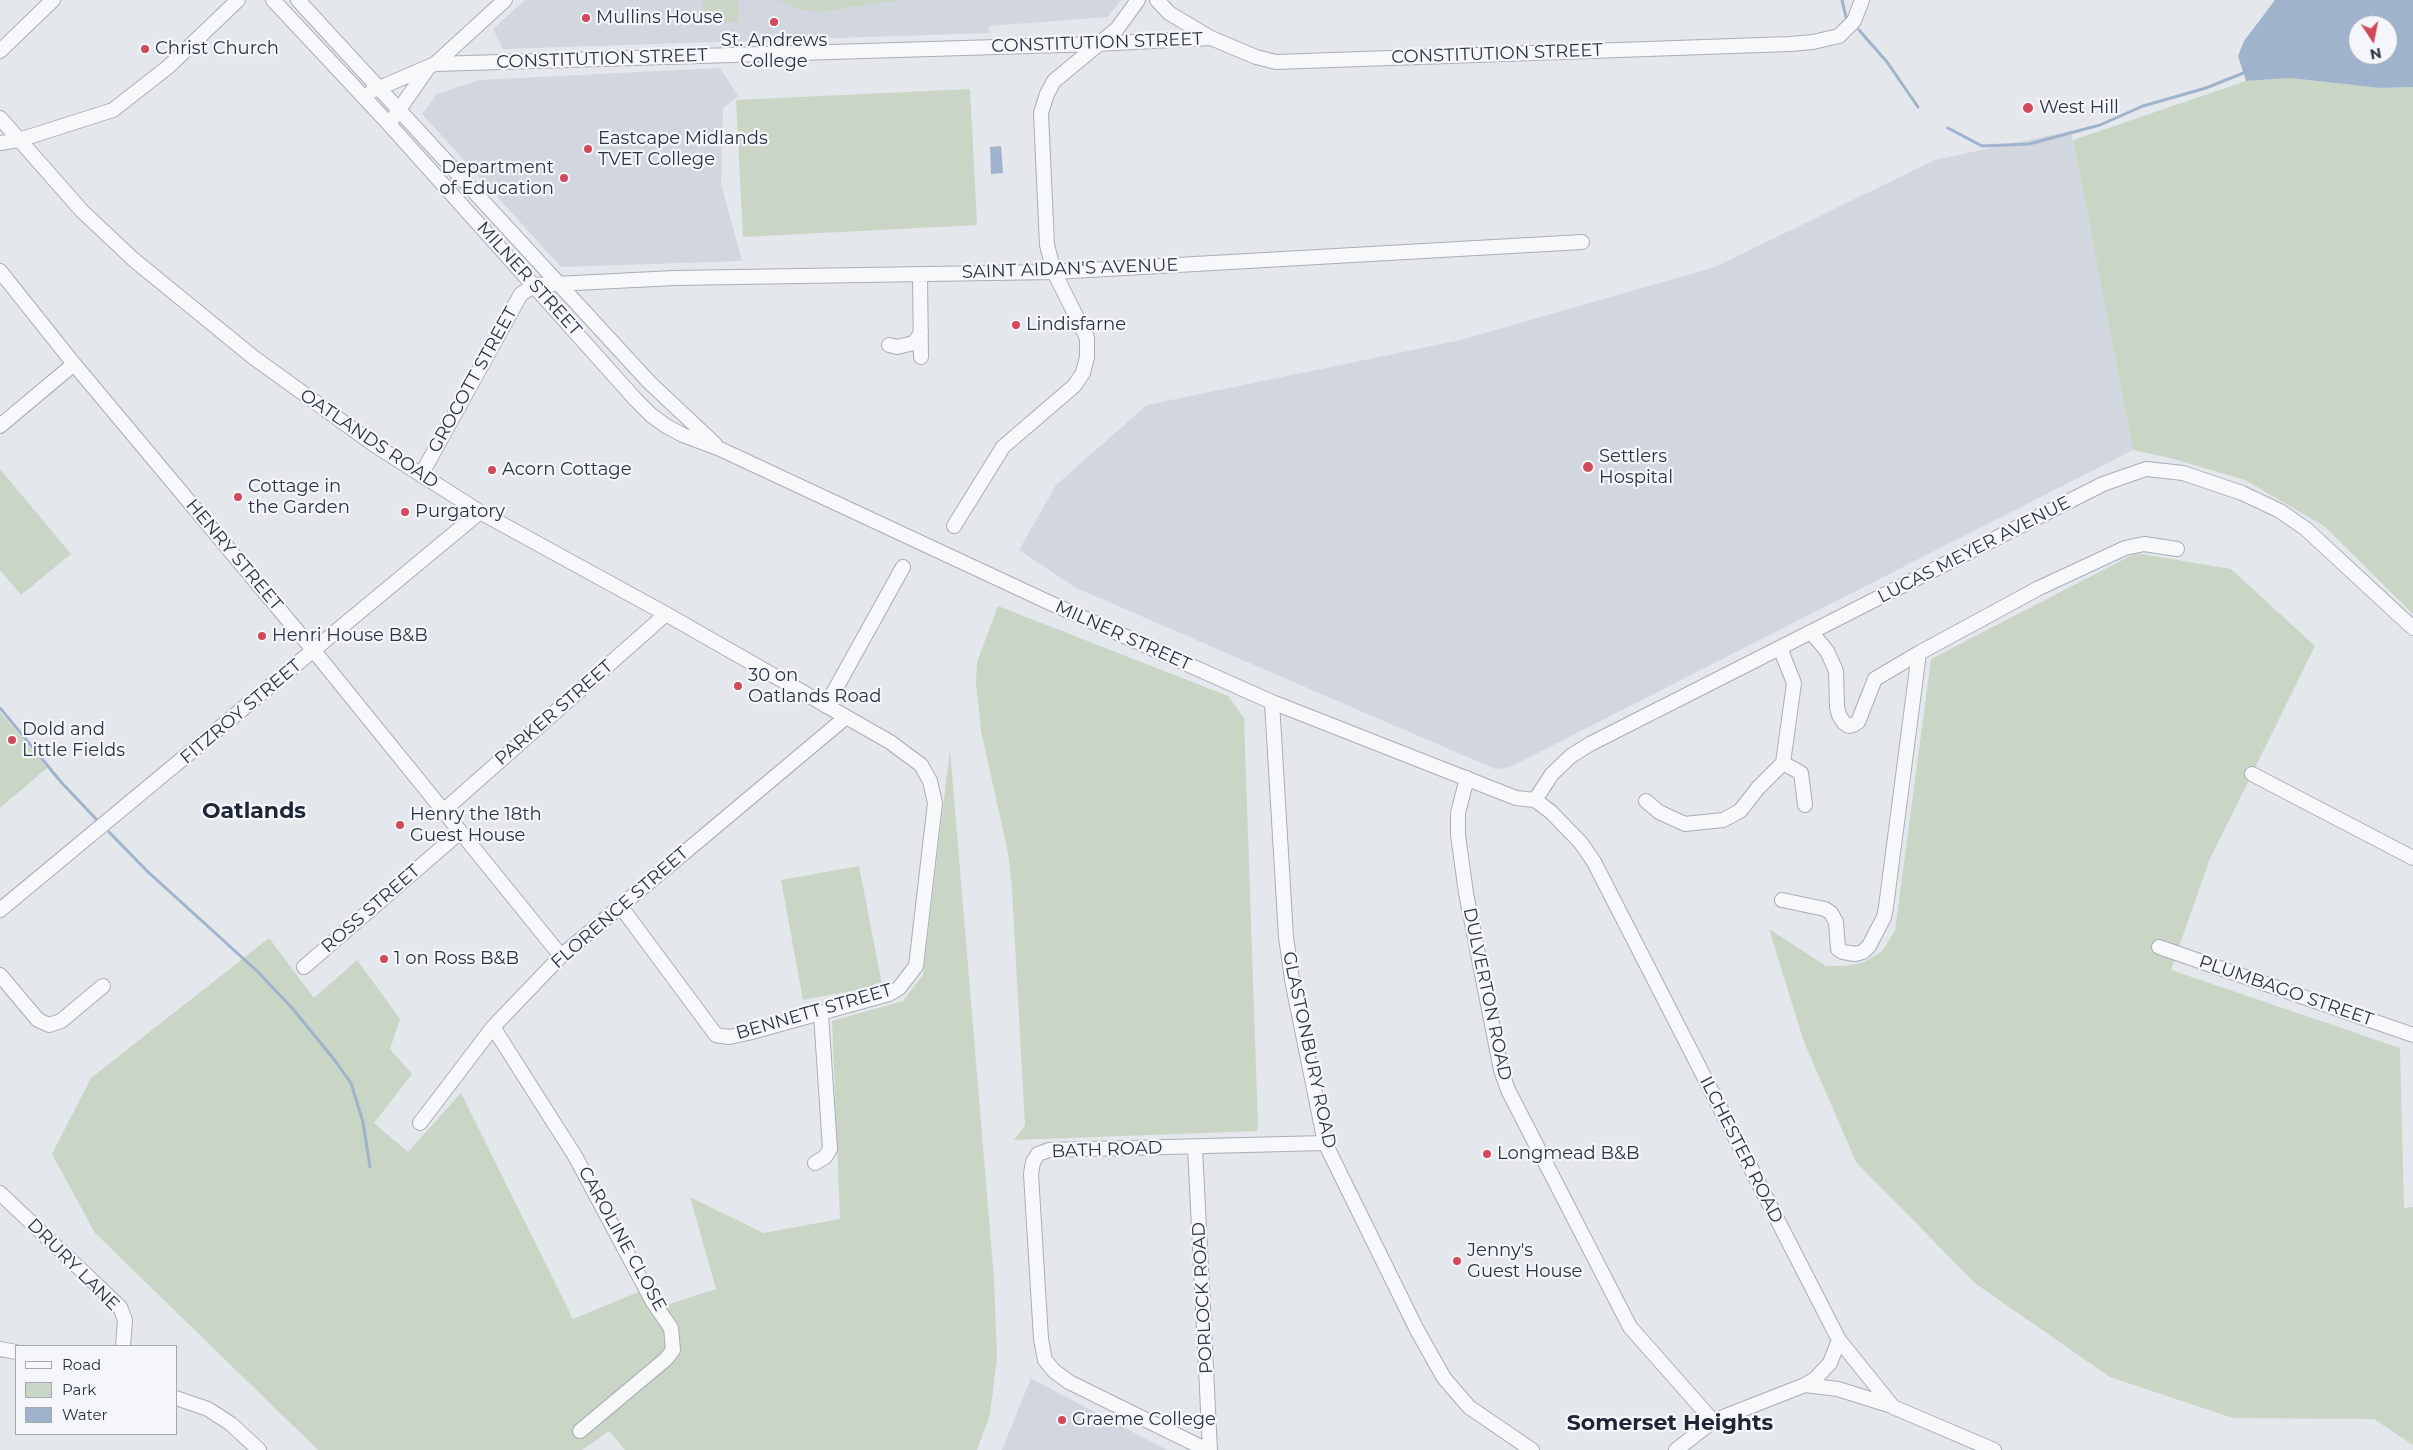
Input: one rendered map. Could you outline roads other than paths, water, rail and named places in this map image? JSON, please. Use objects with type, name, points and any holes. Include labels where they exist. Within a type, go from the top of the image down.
[{"type":"street","points":[[0,51],[53,0]]},
{"type":"street","points":[[0,143],[19,140],[113,110],[168,68],[238,0]]},
{"type":"street","name":"MILNER STREET","points":[[272,0],[388,123],[651,415],[683,435],[720,449],[1048,602],[1272,702],[1516,798],[1535,800]]},
{"type":"street","name":"MILNER STREET","points":[[298,0],[649,382],[720,449]]},
{"type":"street","points":[[388,123],[400,111],[432,66],[505,0]]},
{"type":"street","points":[[954,526],[1003,447],[1074,386],[1083,373],[1087,357],[1087,338],[1054,272],[1047,245],[1041,113],[1054,80],[1096,44],[1117,29],[1138,0]]},
{"type":"street","points":[[1156,0],[1169,13],[1211,38]]},
{"type":"street","name":"CONSTITUTION STREET","points":[[432,66],[1096,44],[1211,38],[1256,57],[1276,62],[1798,43],[1830,40],[1843,33],[1854,21],[1862,0]]},
{"type":"street","points":[[363,96],[378,87],[432,66]]},
{"type":"street","name":"OATLANDS ROAD","points":[[0,118],[82,211],[134,260],[253,357],[376,446],[480,512],[666,614],[844,718],[890,742],[921,765]]},
{"type":"street","name":"SAINT AIDAN'S AVENUE","points":[[557,282],[1054,272],[1582,242]]},
{"type":"street","name":"HENRY STREET","points":[[0,271],[74,364],[314,651],[442,812],[561,956]]},
{"type":"street","points":[[920,274],[921,357]]},
{"type":"street","points":[[535,284],[557,282]]},
{"type":"street","name":"GROCOTT STREET","points":[[421,475],[521,294],[535,284]]},
{"type":"street","points":[[889,345],[897,347],[914,343],[921,333]]},
{"type":"street","points":[[0,426],[74,364]]},
{"type":"street","name":"LUCAS MEYER AVENUE","points":[[1535,800],[1552,774],[1571,756],[1584,748],[2104,484],[2146,469],[2183,473],[2242,493],[2280,510],[2313,535],[2413,628]]},
{"type":"street","name":"FITZROY STREET","points":[[0,910],[480,512]]},
{"type":"street","points":[[1811,632],[1832,660],[1836,671],[1837,707],[1839,715],[1848,726],[1858,722],[1875,679],[2039,588],[2125,548],[2144,544],[2177,549]]},
{"type":"street","points":[[826,706],[903,567]]},
{"type":"street","name":"PARKER STREET","points":[[442,812],[666,614]]},
{"type":"street","points":[[1646,801],[1659,812],[1685,824],[1723,820],[1740,812],[1758,788],[1783,763],[1794,683],[1780,648]]},
{"type":"street","points":[[1782,900],[1825,909],[1831,913],[1836,922],[1838,949],[1843,952],[1855,954],[1863,952],[1869,946],[1884,917],[1886,907],[1919,653]]},
{"type":"street","name":"GLASTONBURY ROAD","points":[[1272,702],[1286,937],[1292,980],[1324,1143],[1416,1330],[1444,1378],[1469,1407],[1532,1450]]},
{"type":"street","name":"FLORENCE STREET","points":[[420,1123],[493,1027],[561,956],[844,718]]},
{"type":"street","points":[[1783,763],[1801,773],[1805,805]]},
{"type":"street","name":"BENNETT STREET","points":[[621,907],[716,1035],[729,1037],[821,1014],[889,994],[899,988],[916,966],[935,803],[930,781],[921,765]]},
{"type":"street","points":[[2252,774],[2413,858]]},
{"type":"street","name":"DULVERTON ROAD","points":[[1467,778],[1458,813],[1458,835],[1466,893],[1501,1070],[1508,1090],[1630,1327],[1713,1421]]},
{"type":"street","name":"ILCHESTER ROAD","points":[[1535,800],[1566,827],[1594,862],[1838,1340],[1893,1407],[1994,1450]]},
{"type":"street","name":"ROSS STREET","points":[[304,966],[460,832]]},
{"type":"street","name":"PLUMBAGO STREET","points":[[2159,946],[2413,1034]]},
{"type":"street","points":[[0,975],[38,1020],[49,1025],[60,1021],[103,986]]},
{"type":"street","points":[[815,1163],[825,1157],[830,1149],[821,1014]]},
{"type":"street","name":"CAROLINE CLOSE","points":[[493,1027],[576,1156],[653,1302],[671,1328],[673,1350],[666,1359],[580,1431]]},
{"type":"street","name":"BATH ROAD","points":[[1208,1450],[1069,1382],[1054,1371],[1046,1360],[1040,1330],[1031,1174],[1033,1162],[1038,1154],[1049,1150],[1324,1143]]},
{"type":"street","name":"PORLOCK ROAD","points":[[1195,1147],[1208,1450]]},
{"type":"street","name":"DRURY LANE","points":[[0,1193],[120,1307],[125,1320],[123,1345]]},
{"type":"street","points":[[1676,1450],[1713,1421],[1806,1385],[1824,1372],[1830,1363],[1838,1340]]},
{"type":"street","points":[[0,1349],[15,1352]]},
{"type":"street","points":[[1806,1385],[1838,1389],[1893,1407]]},
{"type":"street","points":[[178,1399],[216,1414],[231,1424],[259,1450]]},
{"type":"water","points":[[2275,0],[2413,0],[2413,87],[2380,88],[2290,78],[2246,81],[2238,56],[2244,41]]},
{"type":"water","points":[[1001,146],[1003,173],[991,174],[990,147]]},
{"type":"waterway","points":[[1842,0],[1846,17]]},
{"type":"waterway","points":[[1859,30],[1887,62],[1918,107]]},
{"type":"waterway","points":[[1948,128],[1982,146],[2029,144],[2100,125],[2143,106],[2206,88],[2246,72]]},
{"type":"waterway","points":[[0,708],[61,782],[96,819]]},
{"type":"waterway","points":[[109,832],[147,871],[257,971],[293,1009],[336,1062],[351,1083],[363,1122],[370,1167]]},
{"type":"place","name":"Mullins House","points":[[586,18]]},
{"type":"place","name":"St. Andrews College","points":[[774,22]]},
{"type":"place","name":"Christ Church","points":[[145,49]]},
{"type":"place","name":"West Hill","points":[[2028,108]]},
{"type":"place","name":"Eastcape Midlands TVET College","points":[[588,149]]},
{"type":"place","name":"Department of Education","points":[[564,178]]},
{"type":"place","name":"Lindisfarne","points":[[1016,325]]},
{"type":"place","name":"Settlers Hospital","points":[[1588,467]]},
{"type":"place","name":"Acorn Cottage","points":[[492,470]]},
{"type":"place","name":"Cottage in the Garden","points":[[238,497]]},
{"type":"place","name":"Purgatory","points":[[405,512]]},
{"type":"place","name":"Henri House B&B","points":[[262,636]]},
{"type":"place","name":"30 on Oatlands Road","points":[[738,686]]},
{"type":"place","name":"Dold and Little Fields","points":[[12,740]]},
{"type":"place","name":"Henry the 18th Guest House","points":[[400,825]]},
{"type":"place","name":"1 on Ross B&B","points":[[384,959]]},
{"type":"place","name":"Longmead B&B","points":[[1487,1154]]},
{"type":"place","name":"Jenny's Guest House","points":[[1457,1261]]},
{"type":"place","name":"Graeme College","points":[[1062,1420]]},
{"type":"district","name":"Oatlands","points":[[254,812]]},
{"type":"district","name":"Somerset Heights","points":[[1670,1424]]}]
